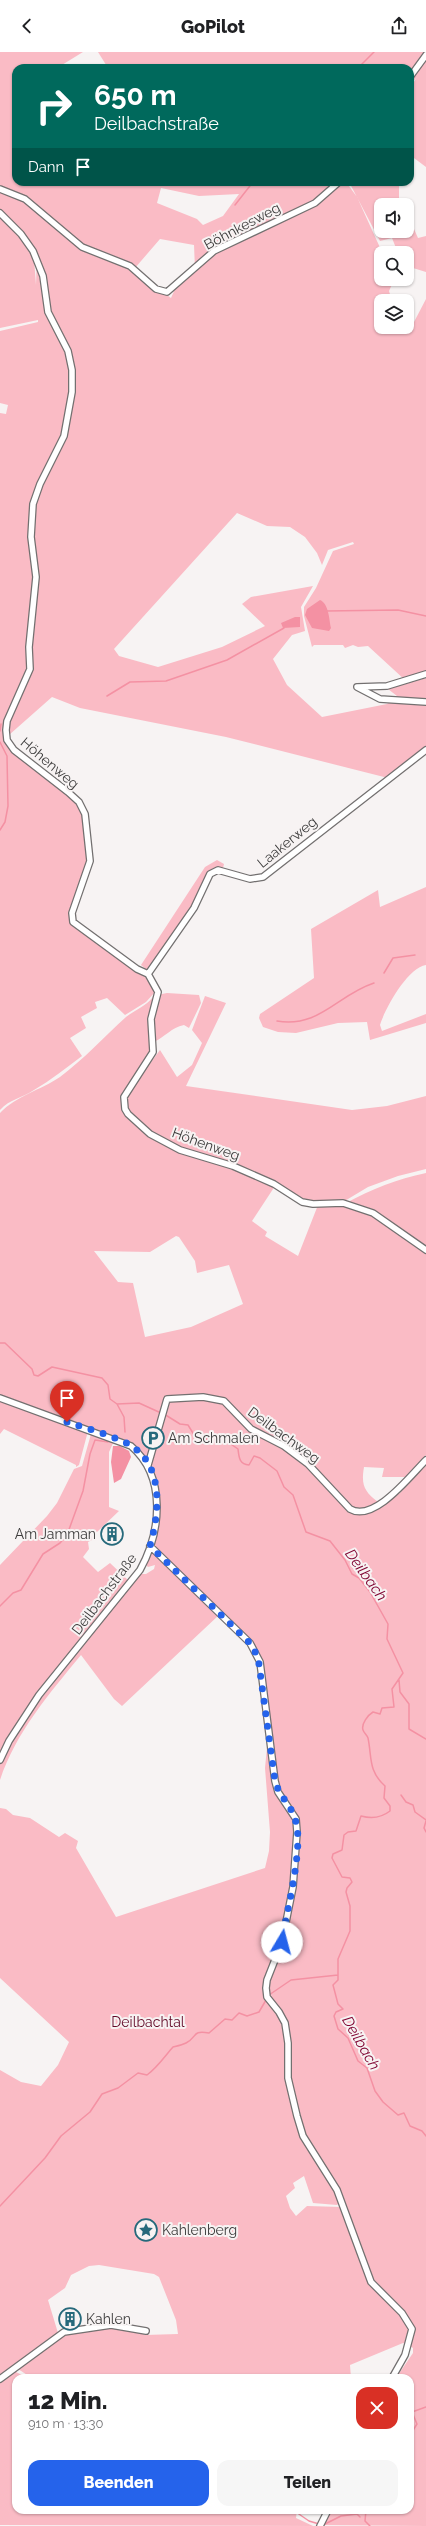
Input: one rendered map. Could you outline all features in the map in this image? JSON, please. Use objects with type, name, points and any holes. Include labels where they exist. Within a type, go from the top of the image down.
[{"type":"street","points":[[414,72],[426,55]]},
{"type":"street","name":"Böhnkesweg","points":[[0,189],[25,199],[82,247],[130,266],[156,289],[168,292],[214,251],[315,203],[334,186]]},
{"type":"street","name":"Höhenweg","points":[[0,213],[21,234],[33,251],[43,276],[48,312],[68,351],[72,377],[72,392],[64,436],[40,484],[33,504],[31,537],[36,577],[29,647],[30,669],[7,721],[7,740],[14,750],[79,802],[85,814],[90,861],[72,914],[75,925],[138,969],[148,974],[158,992],[151,1019],[153,1052],[124,1097],[125,1109],[128,1114],[150,1134],[180,1150],[233,1166],[274,1184],[302,1202],[313,1204],[343,1203],[373,1213],[426,1250]]},
{"type":"street","points":[[426,674],[387,686],[357,687],[380,699],[426,702]]},
{"type":"street","name":"Laakerweg","points":[[148,974],[194,908],[210,874],[218,870],[250,880],[263,877],[426,750]]},
{"type":"street","name":"Deilbachweg","points":[[148,1465],[166,1399],[203,1397],[224,1401],[251,1429],[284,1446],[308,1464],[350,1510],[357,1514],[366,1513],[401,1487],[426,1460]]},
{"type":"street","name":"Deilbachstraße","points":[[0,1398],[122,1442],[141,1454],[148,1465],[155,1483],[158,1504],[150,1546],[140,1570],[39,1696],[9,1740],[0,1760]]},
{"type":"street","points":[[150,1546],[250,1643],[260,1662],[275,1781],[278,1792],[296,1819],[297,1832],[293,1883],[282,1942],[267,1980],[267,1997],[280,2012],[285,2023],[288,2043],[288,2078],[303,2136],[337,2190],[371,2282],[402,2313],[412,2329],[405,2355],[394,2374]]},
{"type":"street","points":[[0,2379],[64,2332],[110,2325],[146,2331]]},
{"type":"street","points":[[320,2526],[326,2514]]},
{"type":"green space","points":[[0,52],[83,52],[64,64],[12,64],[12,186],[334,186],[316,203],[335,186],[349,186],[357,197],[374,234],[374,238],[376,238],[379,246],[374,246],[374,286],[391,286],[389,291],[390,294],[374,294],[374,334],[414,334],[414,322],[426,299],[426,674],[405,680],[368,646],[358,647],[353,645],[345,648],[343,645],[314,645],[312,647],[304,616],[304,607],[316,588],[333,551],[354,544],[353,542],[328,550],[322,565],[317,553],[305,537],[290,527],[267,526],[237,513],[114,649],[119,656],[158,667],[222,647],[265,626],[242,604],[251,597],[313,586],[301,607],[305,631],[292,635],[273,659],[287,685],[322,717],[387,704],[391,701],[426,704],[426,747],[422,753],[388,778],[226,737],[80,708],[52,697],[9,735],[11,749],[78,803],[85,824],[89,857],[86,871],[74,902],[72,917],[73,925],[144,975],[155,992],[146,1002],[125,1015],[107,998],[95,1002],[97,1008],[81,1017],[86,1028],[70,1038],[82,1056],[30,1093],[8,1103],[0,1110],[0,413],[6,414],[8,405],[0,403],[0,331],[38,322],[38,320],[0,328],[0,216],[19,235],[34,259],[36,285],[37,254],[0,212]],"holes":[[[161,188],[199,196],[239,194],[223,216],[203,225],[197,219],[157,203]],[[160,239],[194,245],[195,269],[175,289],[171,298],[121,262],[135,268]]]},
{"type":"green space","points":[[98,52],[426,52],[426,167],[414,158],[414,82],[417,77],[414,80],[414,64],[106,64]]},
{"type":"green space","points":[[351,186],[399,186],[399,198],[374,198],[374,230]]},
{"type":"green space","points":[[414,229],[418,238],[426,236],[426,272],[414,268],[414,246],[395,246],[392,238],[414,238]]},
{"type":"green space","points":[[378,238],[392,238],[380,241]]},
{"type":"green space","points":[[426,678],[426,701],[395,698],[397,696],[388,689]]},
{"type":"green space","points":[[217,860],[224,864],[223,868],[212,871],[193,908],[147,970],[141,965],[205,867]]},
{"type":"green space","points":[[426,887],[426,965],[412,973],[404,981],[387,1009],[380,1025],[382,1031],[426,1014],[426,1023],[370,1040],[367,1022],[338,1023],[296,1033],[278,1032],[263,1027],[259,1018],[260,1014],[314,978],[311,929],[378,890],[380,907]]},
{"type":"green space","points":[[167,993],[199,995],[201,1003],[189,1028],[184,1025],[179,1026],[154,1042],[152,1019],[157,995]]},
{"type":"green space","name":"Deilbachtal","points":[[205,996],[226,1003],[186,1086],[352,1110],[387,1106],[426,1096],[426,1169],[398,1176],[368,1187],[343,1202],[309,1202],[271,1180],[232,1163],[231,1166],[275,1186],[252,1221],[267,1232],[265,1236],[298,1256],[318,1205],[336,1205],[365,1212],[426,1252],[426,1455],[407,1477],[382,1477],[384,1468],[364,1467],[363,1483],[369,1494],[378,1502],[365,1510],[359,1511],[367,1512],[396,1492],[399,1494],[426,1461],[426,2526],[322,2525],[329,2514],[414,2514],[414,2374],[399,2374],[413,2353],[413,2348],[410,2346],[413,2329],[404,2312],[371,2279],[338,2190],[318,2162],[302,2130],[289,2080],[289,2042],[284,2019],[281,2020],[286,2043],[286,2078],[302,2137],[340,2202],[337,2205],[313,2203],[304,2176],[293,2183],[295,2188],[286,2196],[290,2208],[296,2216],[307,2206],[342,2207],[369,2282],[408,2322],[411,2329],[407,2345],[403,2343],[350,2365],[351,2374],[26,2374],[18,2369],[56,2338],[69,2331],[110,2327],[141,2332],[145,2335],[178,2334],[176,2320],[159,2277],[154,2274],[99,2265],[89,2266],[71,2275],[65,2288],[48,2300],[58,2333],[14,2369],[14,2371],[20,2374],[12,2374],[12,2514],[296,2514],[296,2518],[313,2526],[0,2525],[0,2070],[21,2082],[41,2086],[58,2065],[69,2042],[0,1978],[0,1808],[6,1809],[13,1815],[30,1818],[59,1837],[65,1833],[78,1841],[76,1848],[116,1917],[265,1868],[269,1851],[270,1832],[265,1768],[269,1727],[258,1654],[247,1639],[189,1581],[187,1582],[219,1615],[122,1706],[114,1699],[81,1655],[34,1714],[15,1746],[0,1780],[0,1765],[4,1754],[24,1720],[140,1574],[146,1574],[154,1569],[155,1565],[148,1567],[146,1565],[150,1552],[153,1551],[165,1562],[167,1560],[153,1544],[159,1505],[156,1479],[152,1467],[145,1456],[136,1447],[120,1439],[0,1396],[0,1113],[13,1102],[60,1077],[86,1055],[126,1017],[153,997],[150,1019],[152,1052],[122,1098],[124,1111],[137,1124],[140,1122],[127,1108],[128,1093],[160,1050],[177,1077],[192,1065],[202,1043],[192,1030]],"holes":[[[176,1236],[179,1237],[195,1261],[197,1273],[229,1265],[243,1304],[191,1327],[145,1337],[133,1283],[118,1282],[94,1251],[150,1252]]]},
{"type":"green space","points":[[426,1173],[426,1248],[373,1212],[346,1203],[385,1185]]},
{"type":"green space","points":[[0,1400],[88,1431],[79,1465],[76,1467],[76,1465],[4,1429],[0,1434]]},
{"type":"green space","points":[[91,1434],[114,1441],[109,1452],[109,1507],[119,1511],[97,1532],[91,1532],[92,1540],[88,1542],[89,1549],[83,1557],[98,1572],[110,1563],[129,1581],[72,1651],[0,1754],[0,1565],[47,1516],[57,1503],[74,1469],[82,1466]]},
{"type":"shaded area","points":[[320,600],[325,605],[328,612],[331,628],[329,631],[312,628],[305,615],[307,609]]},
{"type":"shaded area","points":[[295,617],[300,617],[300,627],[283,628],[281,623]]},
{"type":"shaded area","points":[[113,1446],[120,1446],[129,1451],[131,1457],[121,1479],[114,1483],[111,1462]]},
{"type":"waterway","points":[[362,64],[374,52]]},
{"type":"waterway","points":[[235,205],[250,186]]},
{"type":"waterway","points":[[326,611],[398,610],[426,616]]},
{"type":"waterway","points":[[107,696],[130,682],[166,681],[227,660],[284,628]]},
{"type":"waterway","points":[[0,731],[1,724]]},
{"type":"waterway","points":[[0,742],[7,756],[8,806],[5,822],[0,830]]},
{"type":"waterway","points":[[384,973],[393,958],[415,955]]},
{"type":"waterway","points":[[277,1021],[292,1022],[305,1020],[328,1009],[361,988],[374,983]]},
{"type":"waterway","name":"Deilbach","points":[[0,1343],[5,1343],[32,1369],[34,1375],[38,1376],[52,1367],[102,1378],[108,1385],[110,1399],[117,1404],[139,1403],[161,1413]]},
{"type":"waterway","points":[[117,1404],[124,1417],[125,1432]]},
{"type":"waterway","name":"Deilbach","points":[[164,1414],[180,1424],[188,1425],[196,1438],[205,1438],[214,1443],[225,1440],[238,1449],[241,1462],[249,1465],[254,1456],[260,1458],[277,1471],[284,1487],[293,1495],[306,1532],[330,1541],[345,1560],[352,1574],[359,1578],[370,1592],[388,1624],[387,1639],[403,1673],[392,1689],[394,1707],[382,1708],[380,1714],[373,1712],[369,1715],[363,1725],[363,1731],[368,1738],[373,1769],[385,1786],[384,1798],[390,1806],[390,1811],[376,1817],[361,1816],[356,1831],[348,1832],[344,1835],[342,1850],[333,1854],[332,1858],[342,1877],[350,1878],[352,1882],[347,1888],[346,1892],[350,1906],[350,1931],[338,1959],[338,1980],[333,1985],[338,2004],[343,2009],[336,2012],[334,2016],[338,2029],[348,2038],[358,2061],[367,2068],[375,2091],[383,2102],[398,2115],[404,2113],[410,2126],[422,2131],[426,2136]]},
{"type":"waterway","points":[[0,1606],[13,1593],[21,1590],[43,1554],[60,1543],[67,1535],[83,1491],[90,1454],[95,1440],[108,1442]]},
{"type":"waterway","points":[[399,1680],[400,1692],[409,1704],[409,1729],[426,1739]]},
{"type":"waterway","points":[[401,1795],[406,1802],[413,1805],[415,1812],[426,1820]]},
{"type":"waterway","points":[[426,1821],[424,1828],[426,1832]]},
{"type":"waterway","points":[[269,1995],[291,1980],[338,1975]]},
{"type":"waterway","points":[[0,2206],[45,2158],[61,2136],[90,2112],[102,2094],[118,2088],[138,2073],[147,2075],[158,2065],[173,2047],[190,2041],[197,2033],[209,2033],[225,2019],[232,2020],[239,2013],[247,2016],[259,2012],[266,2000]]},
{"type":"waterway","name":"Deilbach","points":[[414,2411],[426,2407]]},
{"type":"waterway","name":"Deilbach","points":[[414,2417],[417,2424],[414,2429]]},
{"type":"waterway","points":[[299,2514],[309,2521],[319,2524]]},
{"type":"waterway","points":[[323,2525],[341,2516],[357,2514],[360,2517]]},
{"type":"waterway","name":"Deilbach","points":[[366,2514],[365,2521],[370,2526]]},
{"type":"place","name":"Am Schmalen","points":[[153,1438]]},
{"type":"place","name":"Am Jamman","points":[[112,1534]]},
{"type":"place","name":"Kahlenberg","points":[[146,2230]]},
{"type":"place","name":"Kahlen","points":[[70,2319]]},
{"type":"route","points":[[67,1422],[122,1442],[131,1446],[141,1454],[148,1465],[155,1483],[158,1504],[154,1533],[150,1546],[160,1554],[250,1643],[256,1652],[260,1662],[263,1678],[275,1781],[278,1792],[296,1819],[297,1832],[294,1879],[286,1914],[282,1942]]}]
